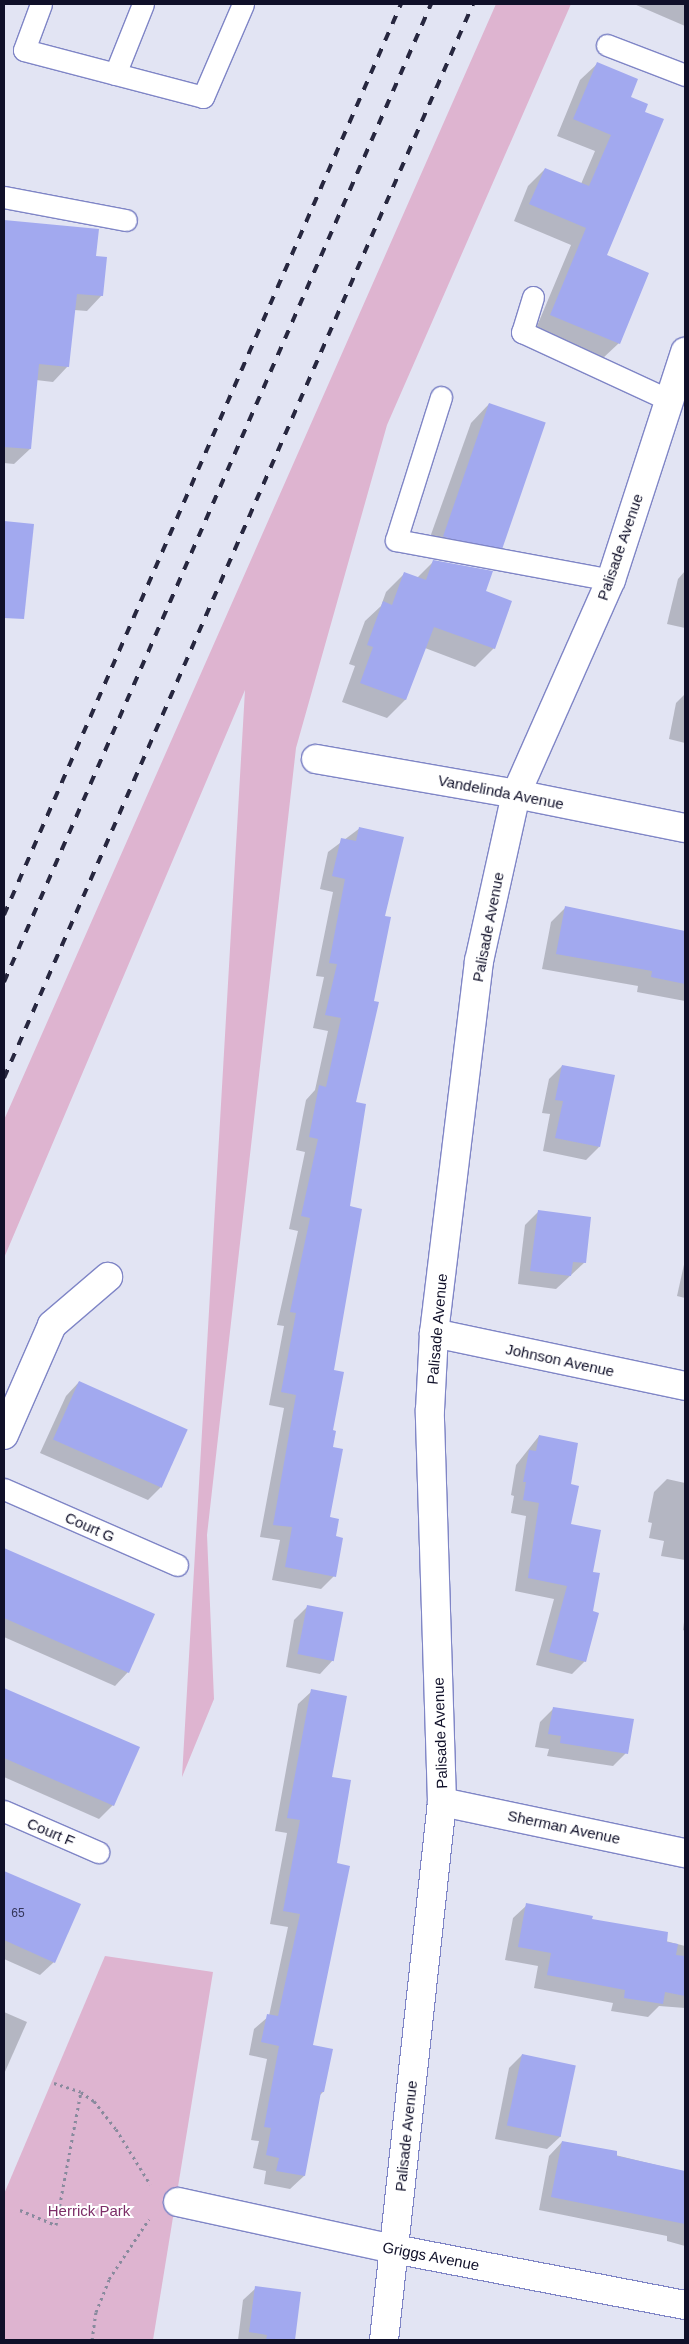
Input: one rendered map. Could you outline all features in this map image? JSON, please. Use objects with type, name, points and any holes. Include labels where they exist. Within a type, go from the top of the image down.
[{"type":"street","name":"Palisade Avenue","points":[[384,2340],[442,1802],[430,1410],[434,1333],[479,961],[516,794],[611,580],[685,352]]},
{"type":"street","name":"Vandelinda Avenue","points":[[316,759],[516,794],[685,828]]},
{"type":"street","points":[[4,1435],[52,1325],[108,1277]]},
{"type":"street","name":"Johnson Avenue","points":[[434,1333],[685,1386]]},
{"type":"street","name":"Sherman Avenue","points":[[442,1802],[685,1853]]},
{"type":"street","name":"Griggs Avenue","points":[[175,2201],[394,2249],[685,2305]]},
{"type":"lane","points":[[41,4],[24,50],[203,97],[243,4]]},
{"type":"lane","points":[[115,74],[143,4]]},
{"type":"lane","points":[[607,45],[685,75]]},
{"type":"lane","points":[[4,197],[126,220]]},
{"type":"lane","points":[[533,297],[522,332],[669,400]]},
{"type":"lane","points":[[440,397],[396,540],[611,580]]},
{"type":"lane","name":"Court G","points":[[4,1489],[177,1565]]},
{"type":"lane","name":"Court F","points":[[4,1811],[98,1852]]},
{"type":"path","points":[[54,2083],[81,2092],[107,2115],[151,2185],[175,2201]]},
{"type":"path","points":[[20,2210],[56,2225],[81,2092]]},
{"type":"path","points":[[92,2340],[96,2312],[109,2279],[161,2204],[175,2201]]},
{"type":"green space","points":[[496,4],[571,4],[387,425],[296,748],[207,1535],[214,1699],[182,1777],[245,690],[4,1258],[4,1120]]},
{"type":"green space","name":"Herrick Park","points":[[105,1956],[213,1972],[153,2340],[4,2340],[4,2194]]},
{"type":"building","points":[[597,62],[638,79],[631,97],[648,104],[645,112],[664,119],[607,255],[649,273],[620,344],[550,315],[586,228],[529,204],[545,168],[589,186],[611,135],[573,119]]},
{"type":"building","points":[[4,220],[99,229],[96,256],[107,257],[103,296],[77,294],[69,367],[39,364],[31,449],[4,447]]},
{"type":"building","points":[[489,403],[546,423],[500,556],[443,536]]},
{"type":"building","points":[[4,521],[34,524],[24,619],[4,618]]},
{"type":"building","points":[[433,560],[493,571],[486,591],[512,601],[495,649],[434,627],[406,700],[360,683],[373,647],[367,645],[383,601],[392,605],[404,572],[426,580]]},
{"type":"building","points":[[359,827],[404,837],[385,916],[391,917],[374,1001],[379,1002],[356,1102],[366,1104],[350,1206],[362,1209],[334,1370],[344,1372],[333,1430],[336,1431],[333,1447],[343,1449],[330,1517],[339,1519],[336,1536],[343,1538],[336,1577],[285,1567],[292,1527],[273,1525],[296,1395],[281,1392],[296,1313],[290,1312],[310,1218],[301,1216],[318,1139],[309,1137],[319,1085],[326,1087],[341,1018],[325,1015],[337,964],[329,963],[345,879],[332,876],[341,838],[356,841]]},
{"type":"building","points":[[565,906],[685,931],[685,984],[651,977],[652,971],[556,954]]},
{"type":"building","points":[[562,1065],[615,1075],[600,1147],[555,1138],[563,1101],[555,1100]]},
{"type":"building","points":[[538,1210],[591,1217],[586,1263],[573,1262],[571,1276],[530,1271]]},
{"type":"building","points":[[79,1381],[188,1429],[162,1488],[53,1439]]},
{"type":"building","points":[[539,1435],[578,1443],[571,1484],[579,1486],[571,1524],[601,1530],[593,1572],[600,1573],[593,1611],[599,1613],[586,1662],[549,1652],[567,1586],[528,1578],[539,1503],[523,1500],[526,1482],[523,1482],[529,1450],[536,1451]]},
{"type":"building","points":[[4,1548],[155,1614],[129,1673],[4,1618]]},
{"type":"building","points":[[307,1605],[343,1612],[334,1661],[297,1654]]},
{"type":"building","points":[[4,1688],[140,1747],[114,1806],[4,1758]]},
{"type":"building","points":[[311,1689],[347,1696],[332,1777],[351,1780],[337,1863],[350,1866],[313,2045],[333,2049],[324,2092],[321,2092],[305,2176],[276,2171],[279,2158],[266,2155],[271,2128],[264,2127],[279,2046],[261,2042],[267,2014],[278,2016],[300,1914],[283,1911],[300,1820],[287,1818]]},
{"type":"building","points":[[553,1707],[634,1719],[628,1754],[560,1743],[561,1736],[548,1734]]},
{"type":"building","points":[[4,1871],[81,1904],[55,1963],[4,1940]]},
{"type":"building","points":[[526,1903],[593,1916],[592,1919],[668,1932],[667,1942],[678,1944],[676,1955],[685,1956],[685,1996],[665,1992],[663,2004],[624,1998],[625,1990],[547,1975],[551,1953],[518,1947]]},
{"type":"building","points":[[522,2054],[576,2065],[561,2137],[507,2125]]},
{"type":"building","points":[[562,2141],[617,2151],[617,2156],[685,2171],[685,2224],[551,2197]]},
{"type":"building","points":[[255,2286],[301,2292],[295,2340],[266,2340],[267,2335],[249,2332]]},
{"type":"railway","points":[[4,915],[401,4]]},
{"type":"railway","points":[[4,982],[431,4]]},
{"type":"railway","points":[[4,1078],[473,4]]}]
